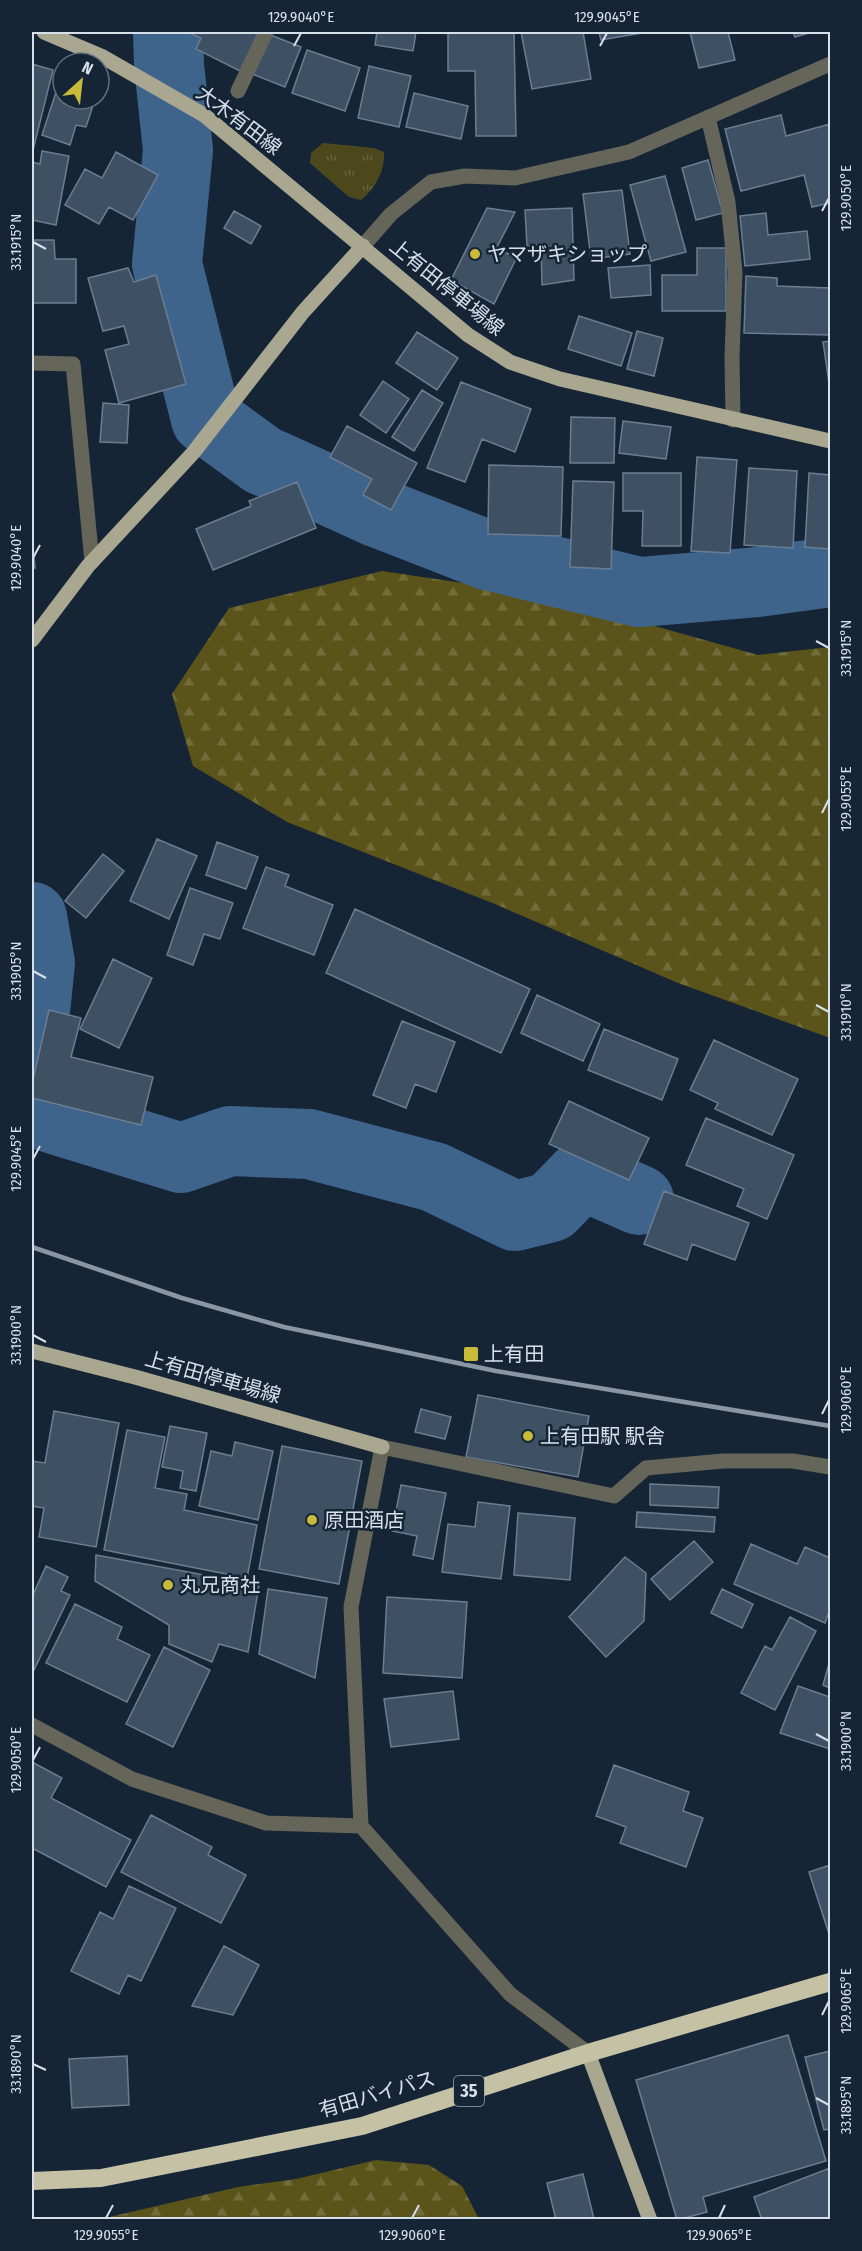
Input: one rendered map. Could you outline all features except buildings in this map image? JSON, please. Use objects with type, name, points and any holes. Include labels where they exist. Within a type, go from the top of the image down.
[{"type":"highway","name":"有田バイパス","points":[[32,2181],[101,2178],[362,2126],[588,2053],[831,1982]]},
{"type":"main road","name":"大木有田線","points":[[45,32],[104,57],[204,115],[363,246]]},
{"type":"main road","name":"上有田停車場線","points":[[32,640],[92,562],[193,453],[303,312],[363,246],[468,335],[510,362],[560,379],[831,441]]},
{"type":"main road","name":"上有田停車場線","points":[[32,1351],[135,1377],[382,1447]]},
{"type":"main road","points":[[588,2053],[650,2220]]},
{"type":"street","points":[[238,91],[266,32]]},
{"type":"street","points":[[363,246],[391,214],[430,182],[465,176],[515,178],[629,152],[831,64]]},
{"type":"street","points":[[708,117],[728,202],[735,272],[732,357],[733,420]]},
{"type":"street","points":[[32,363],[73,364],[92,562]]},
{"type":"street","points":[[588,2053],[510,1994],[361,1826],[351,1607],[382,1447],[614,1496],[646,1468],[723,1461],[793,1461],[831,1467]]},
{"type":"street","points":[[32,1725],[132,1779],[266,1823],[361,1826]]},
{"type":"green space","points":[[323,143],[374,148],[384,152],[383,166],[378,179],[361,200],[349,197],[310,163],[311,153]]},
{"type":"green space","points":[[382,571],[544,595],[758,655],[830,647],[830,1038],[678,983],[490,902],[287,822],[193,766],[172,694],[229,608]]},
{"type":"green space","points":[[376,2160],[429,2165],[462,2186],[479,2219],[101,2219],[238,2187],[296,2179]]},
{"type":"waterway","points":[[168,32],[178,150],[167,264],[206,419],[262,460],[379,513],[487,555],[639,592],[757,582],[830,572]]},
{"type":"waterway","points":[[32,917],[40,963],[32,1040]]},
{"type":"waterway","points":[[32,1112],[181,1158],[230,1141],[309,1144],[434,1177],[515,1216],[551,1207],[582,1175],[639,1200]]},
{"type":"railway","points":[[32,1247],[182,1298],[284,1327],[496,1371],[830,1426]]},
{"type":"place","name":"ヤマザキショップ","points":[[475,254]]},
{"type":"place","name":"上有田","points":[[471,1354]]},
{"type":"place","name":"上有田駅 駅舎","points":[[528,1436]]},
{"type":"place","name":"原田酒店","points":[[312,1520]]},
{"type":"place","name":"丸兄商社","points":[[168,1585]]}]
